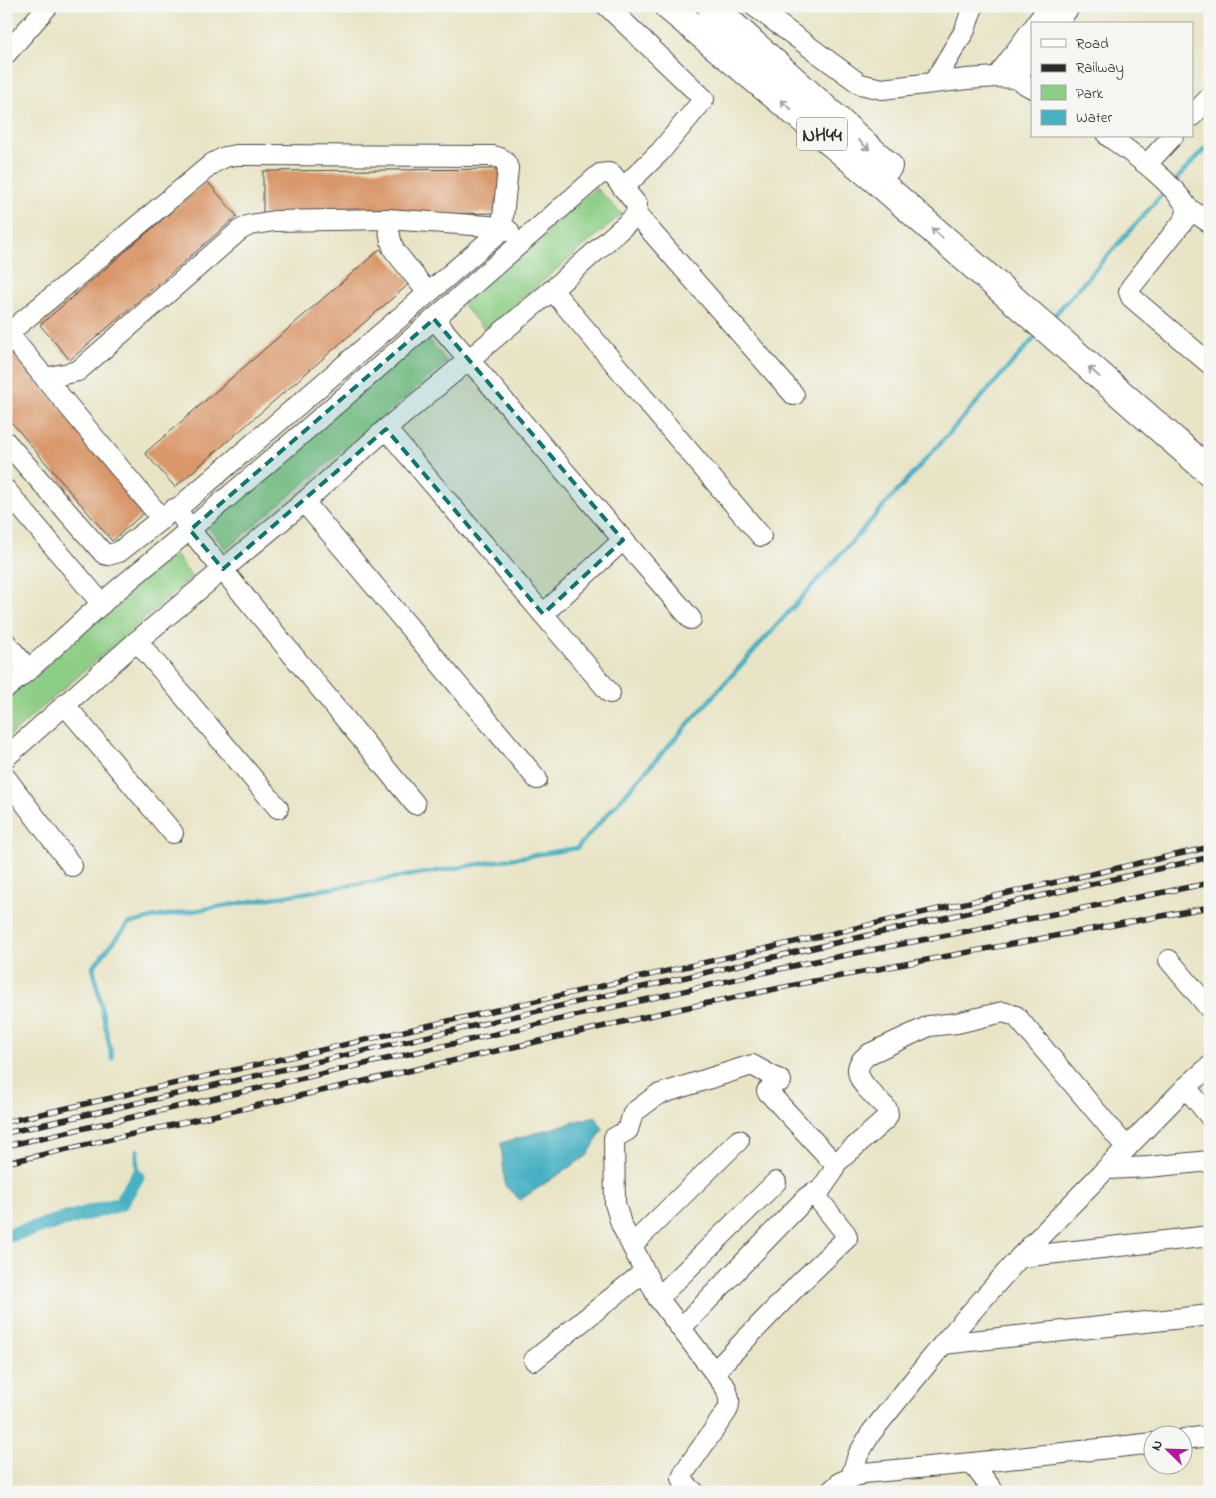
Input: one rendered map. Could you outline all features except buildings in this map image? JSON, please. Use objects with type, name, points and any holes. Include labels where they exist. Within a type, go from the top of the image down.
[{"type":"highway","name":"NH44","points":[[668,6],[881,184],[980,260],[1210,449]]},
{"type":"highway","name":"NH44","points":[[711,6],[761,51],[980,260],[1210,472]]},
{"type":"street","points":[[6,54],[48,6]]},
{"type":"street","points":[[607,6],[704,99],[660,152],[622,188]]},
{"type":"street","points":[[746,6],[761,51]]},
{"type":"street","points":[[754,6],[860,84],[882,88],[934,82],[1006,78],[1031,88]]},
{"type":"street","points":[[934,82],[965,30],[974,6]]},
{"type":"street","points":[[1037,22],[1049,6]]},
{"type":"street","points":[[1058,22],[1070,6]]},
{"type":"street","points":[[1006,78],[1031,31]]},
{"type":"street","points":[[1006,78],[1031,57]]},
{"type":"street","points":[[1194,114],[1210,98]]},
{"type":"street","points":[[1111,138],[1147,164],[1184,202],[1210,223]]},
{"type":"street","points":[[1147,164],[1171,138]]},
{"type":"street","points":[[6,442],[104,554],[108,555],[119,552],[170,514],[498,233],[502,227],[508,168],[506,162],[501,158],[236,155],[225,158],[213,163],[8,331],[45,378],[170,514],[190,530],[415,804]]},
{"type":"street","points":[[6,688],[600,174],[612,174],[637,205],[636,214],[632,219],[552,290],[468,359],[304,502],[138,641],[6,757]]},
{"type":"street","points":[[1184,202],[1185,219],[1129,292],[1131,297],[1210,364]]},
{"type":"street","points":[[636,214],[794,395]]},
{"type":"street","points":[[45,378],[78,371],[240,230],[245,228],[274,221],[387,219],[502,227],[525,240]]},
{"type":"street","points":[[387,219],[394,250],[428,293]]},
{"type":"street","points":[[552,290],[761,536]]},
{"type":"street","points":[[434,319],[691,619]]},
{"type":"street","points":[[386,429],[610,693]]},
{"type":"street","points":[[6,490],[102,604]]},
{"type":"street","points":[[304,502],[537,778]]},
{"type":"street","points":[[543,614],[623,540]]},
{"type":"street","points":[[138,641],[278,808]]},
{"type":"street","points":[[6,643],[29,670]]},
{"type":"street","points":[[65,705],[173,833]]},
{"type":"street","points":[[6,778],[72,866]]},
{"type":"street","points":[[1169,960],[1210,1009]]},
{"type":"street","points":[[714,1372],[801,1282],[845,1241],[846,1234],[819,1200],[819,1192],[833,1172],[835,1164],[886,1119],[888,1115],[887,1109],[858,1077],[857,1067],[862,1059],[869,1054],[929,1026],[957,1023],[1002,1012],[1016,1016],[1127,1148]]},
{"type":"street","points":[[694,1492],[684,1483],[682,1478],[684,1472],[730,1405],[726,1388],[658,1298],[619,1218],[615,1203],[614,1138],[628,1130],[633,1113],[657,1096],[752,1065],[774,1086],[835,1164]]},
{"type":"street","points":[[851,1477],[858,1455],[871,1433],[943,1344],[1020,1257],[1186,1087],[1210,1066]]},
{"type":"street","points":[[1186,1087],[1210,1117]]},
{"type":"street","points":[[632,1246],[739,1140]]},
{"type":"street","points":[[1107,1169],[1148,1167],[1210,1160]]},
{"type":"street","points":[[658,1298],[776,1182]]},
{"type":"street","points":[[680,1328],[806,1197],[819,1192]]},
{"type":"street","points":[[1020,1257],[1210,1236]]},
{"type":"street","points":[[534,1360],[644,1272]]},
{"type":"street","points":[[943,1344],[1210,1315]]},
{"type":"street","points":[[1194,1438],[1210,1436]]},
{"type":"street","points":[[830,1492],[840,1482],[863,1473],[1144,1444]]},
{"type":"street","points":[[972,1463],[994,1492]]},
{"type":"highlighted area","points":[[434,319],[623,540],[543,614],[386,429],[223,569],[190,530]]},
{"type":"green space","points":[[596,188],[622,214],[485,330],[462,304]]},
{"type":"green space","points":[[426,336],[447,362],[226,549],[205,523]]},
{"type":"green space","points":[[173,552],[192,577],[6,739],[6,690]]},
{"type":"water","points":[[595,1116],[603,1129],[588,1155],[520,1200],[505,1186],[501,1143]]},
{"type":"waterway","points":[[1174,182],[1210,143]]},
{"type":"waterway","points":[[1051,319],[1167,189]]},
{"type":"waterway","points":[[112,1058],[93,967],[128,924],[156,917],[577,848],[1039,333]]},
{"type":"waterway","points":[[137,1150],[137,1177]]},
{"type":"waterway","points":[[6,1236],[120,1204],[137,1177]]},
{"type":"railway","points":[[6,1122],[1210,847]]},
{"type":"railway","points":[[6,1133],[1210,857]]},
{"type":"railway","points":[[6,1146],[806,963],[1210,883]]},
{"type":"railway","points":[[6,1163],[684,1008],[809,982],[1210,907]]}]
